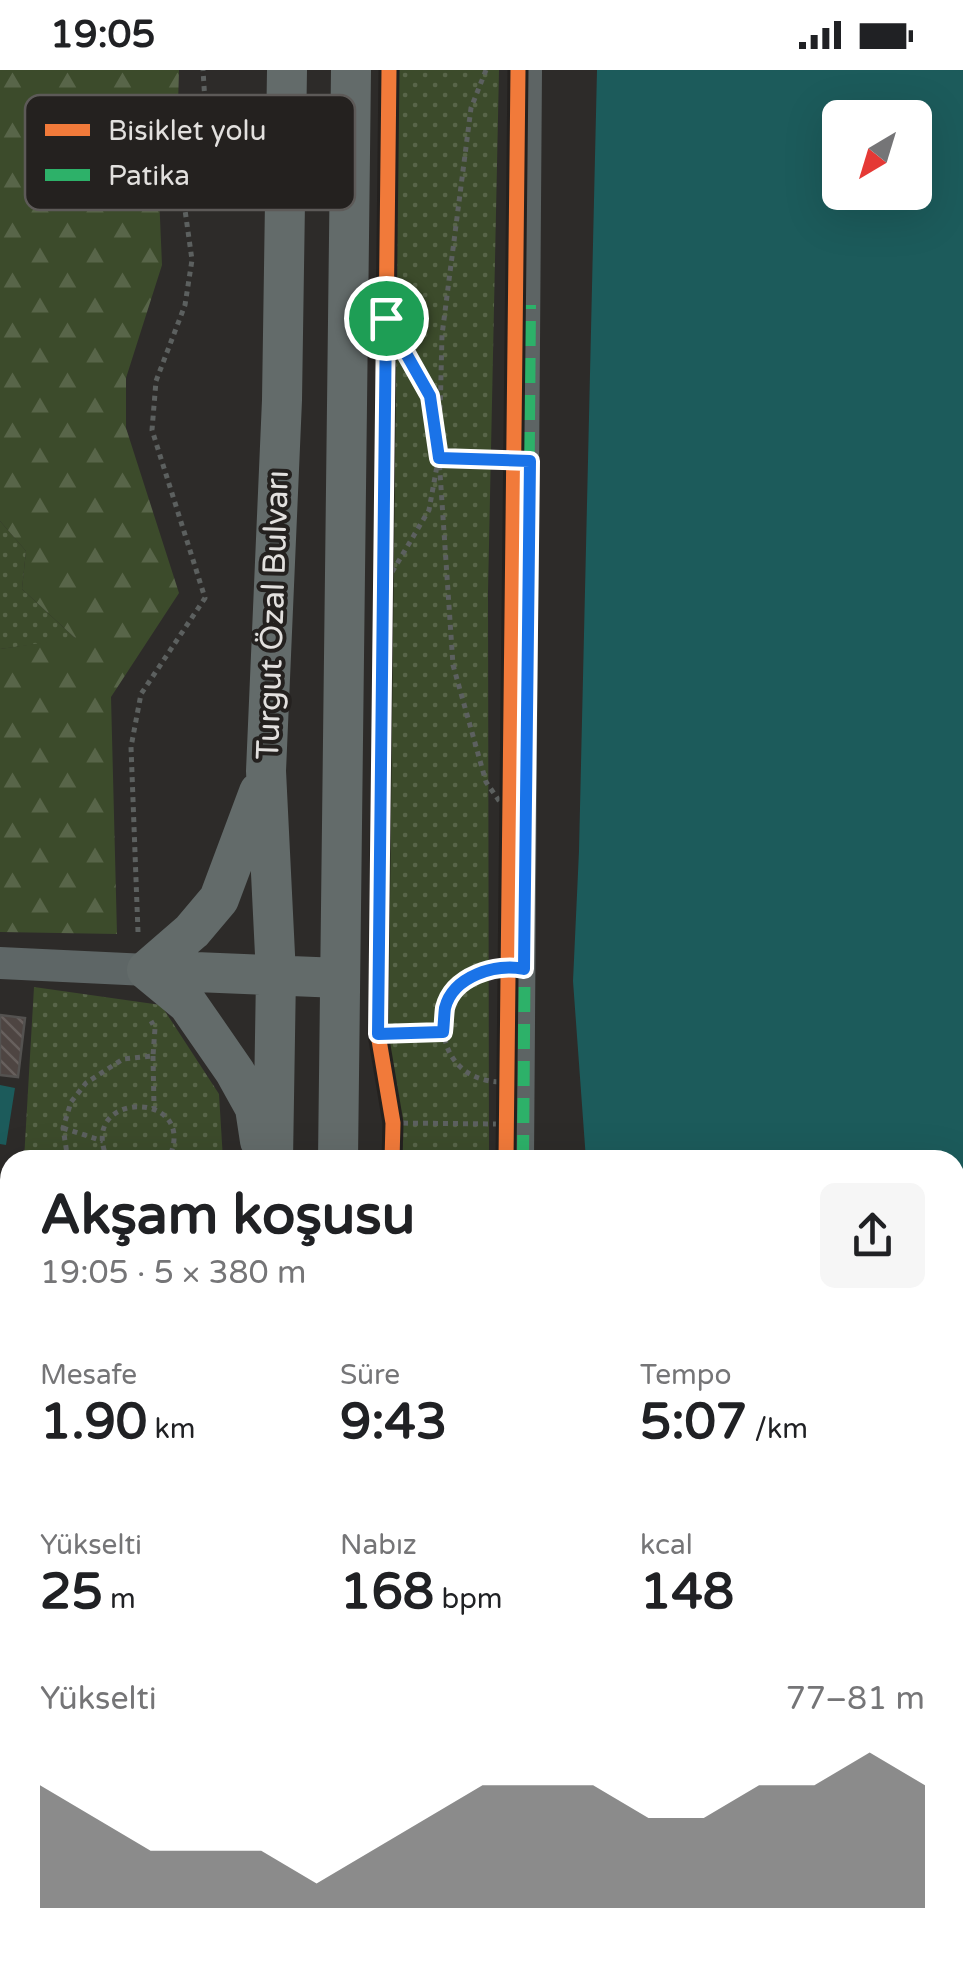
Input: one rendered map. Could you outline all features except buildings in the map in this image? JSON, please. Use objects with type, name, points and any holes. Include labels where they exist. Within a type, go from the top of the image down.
[{"type":"highway","name":"Turgut Özal Bulvarı","points":[[286,70],[286,95]]},
{"type":"highway","points":[[351,70],[351,95]]},
{"type":"highway","name":"Turgut Özal Bulvarı","points":[[274,1150],[276,975],[266,771],[282,400],[284,210]]},
{"type":"highway","points":[[338,1150],[349,210]]},
{"type":"highway","points":[[137,970],[192,931],[219,900],[266,771]]},
{"type":"highway","points":[[137,970],[340,978]]},
{"type":"highway","points":[[137,970],[188,1004],[256,1108],[262,1150]]},
{"type":"street","points":[[524,1150],[531,70]]},
{"type":"street","points":[[0,963],[137,970]]},
{"type":"path","points":[[203,70],[205,95]]},
{"type":"path","points":[[382,589],[428,510],[439,458],[442,335],[471,108],[486,70]]},
{"type":"path","points":[[154,1109],[155,1028],[137,970],[140,926],[132,747],[141,694],[205,598],[152,430],[156,381],[186,305],[192,260],[185,210]]},
{"type":"path","points":[[385,356],[386,299]]},
{"type":"path","points":[[386,318],[430,396],[439,458],[453,665],[486,782],[508,815]]},
{"type":"path","points":[[512,443],[512,481]]},
{"type":"path","points":[[439,458],[512,463]]},
{"type":"path","points":[[382,550],[382,608]]},
{"type":"path","points":[[508,815],[509,778]]},
{"type":"path","points":[[507,1103],[494,1082],[469,1075],[451,1055],[443,1032],[446,1004],[462,983],[488,970],[508,973],[508,947]]},
{"type":"path","points":[[378,1015],[381,1052]]},
{"type":"path","points":[[378,1034],[443,1032]]},
{"type":"path","points":[[66,1150],[63,1128],[71,1102],[86,1083],[123,1059],[153,1056]]},
{"type":"path","points":[[506,1142],[508,1064]]},
{"type":"path","points":[[393,1123],[507,1103]]},
{"type":"path","points":[[105,1150],[104,1129],[119,1110],[142,1105],[164,1115],[174,1135],[170,1150]]},
{"type":"path","points":[[390,1105],[392,1142]]},
{"type":"path","points":[[63,1128],[102,1141]]},
{"type":"green space","points":[[0,70],[179,70],[178,95],[25,95],[25,210],[160,210],[162,265],[126,378],[126,428],[179,593],[111,697],[117,934],[0,932],[0,649],[75,638],[22,589],[26,551],[0,521]]},
{"type":"green space","points":[[396,70],[499,70],[488,592],[489,1150],[390,1150],[382,888]]},
{"type":"green space","points":[[0,521],[26,551],[22,589],[76,639],[0,649]]},
{"type":"green space","points":[[34,987],[161,1005],[219,1094],[222,1150],[25,1150]]},
{"type":"water","points":[[597,70],[963,70],[963,1150],[585,1150],[573,981]]},
{"type":"water","points":[[0,1085],[15,1088],[6,1145],[0,1144]]},
{"type":"marked path","points":[[523,1150],[530,305]]},
{"type":"cycle path","points":[[389,70],[378,1034],[393,1123],[392,1150]]},
{"type":"cycle path","points":[[506,1150],[518,70]]},
{"type":"route","points":[[386,318],[430,396],[439,458],[530,461],[524,969],[508,966],[488,970],[462,983],[446,1004],[443,1032],[378,1034],[386,318]]}]
